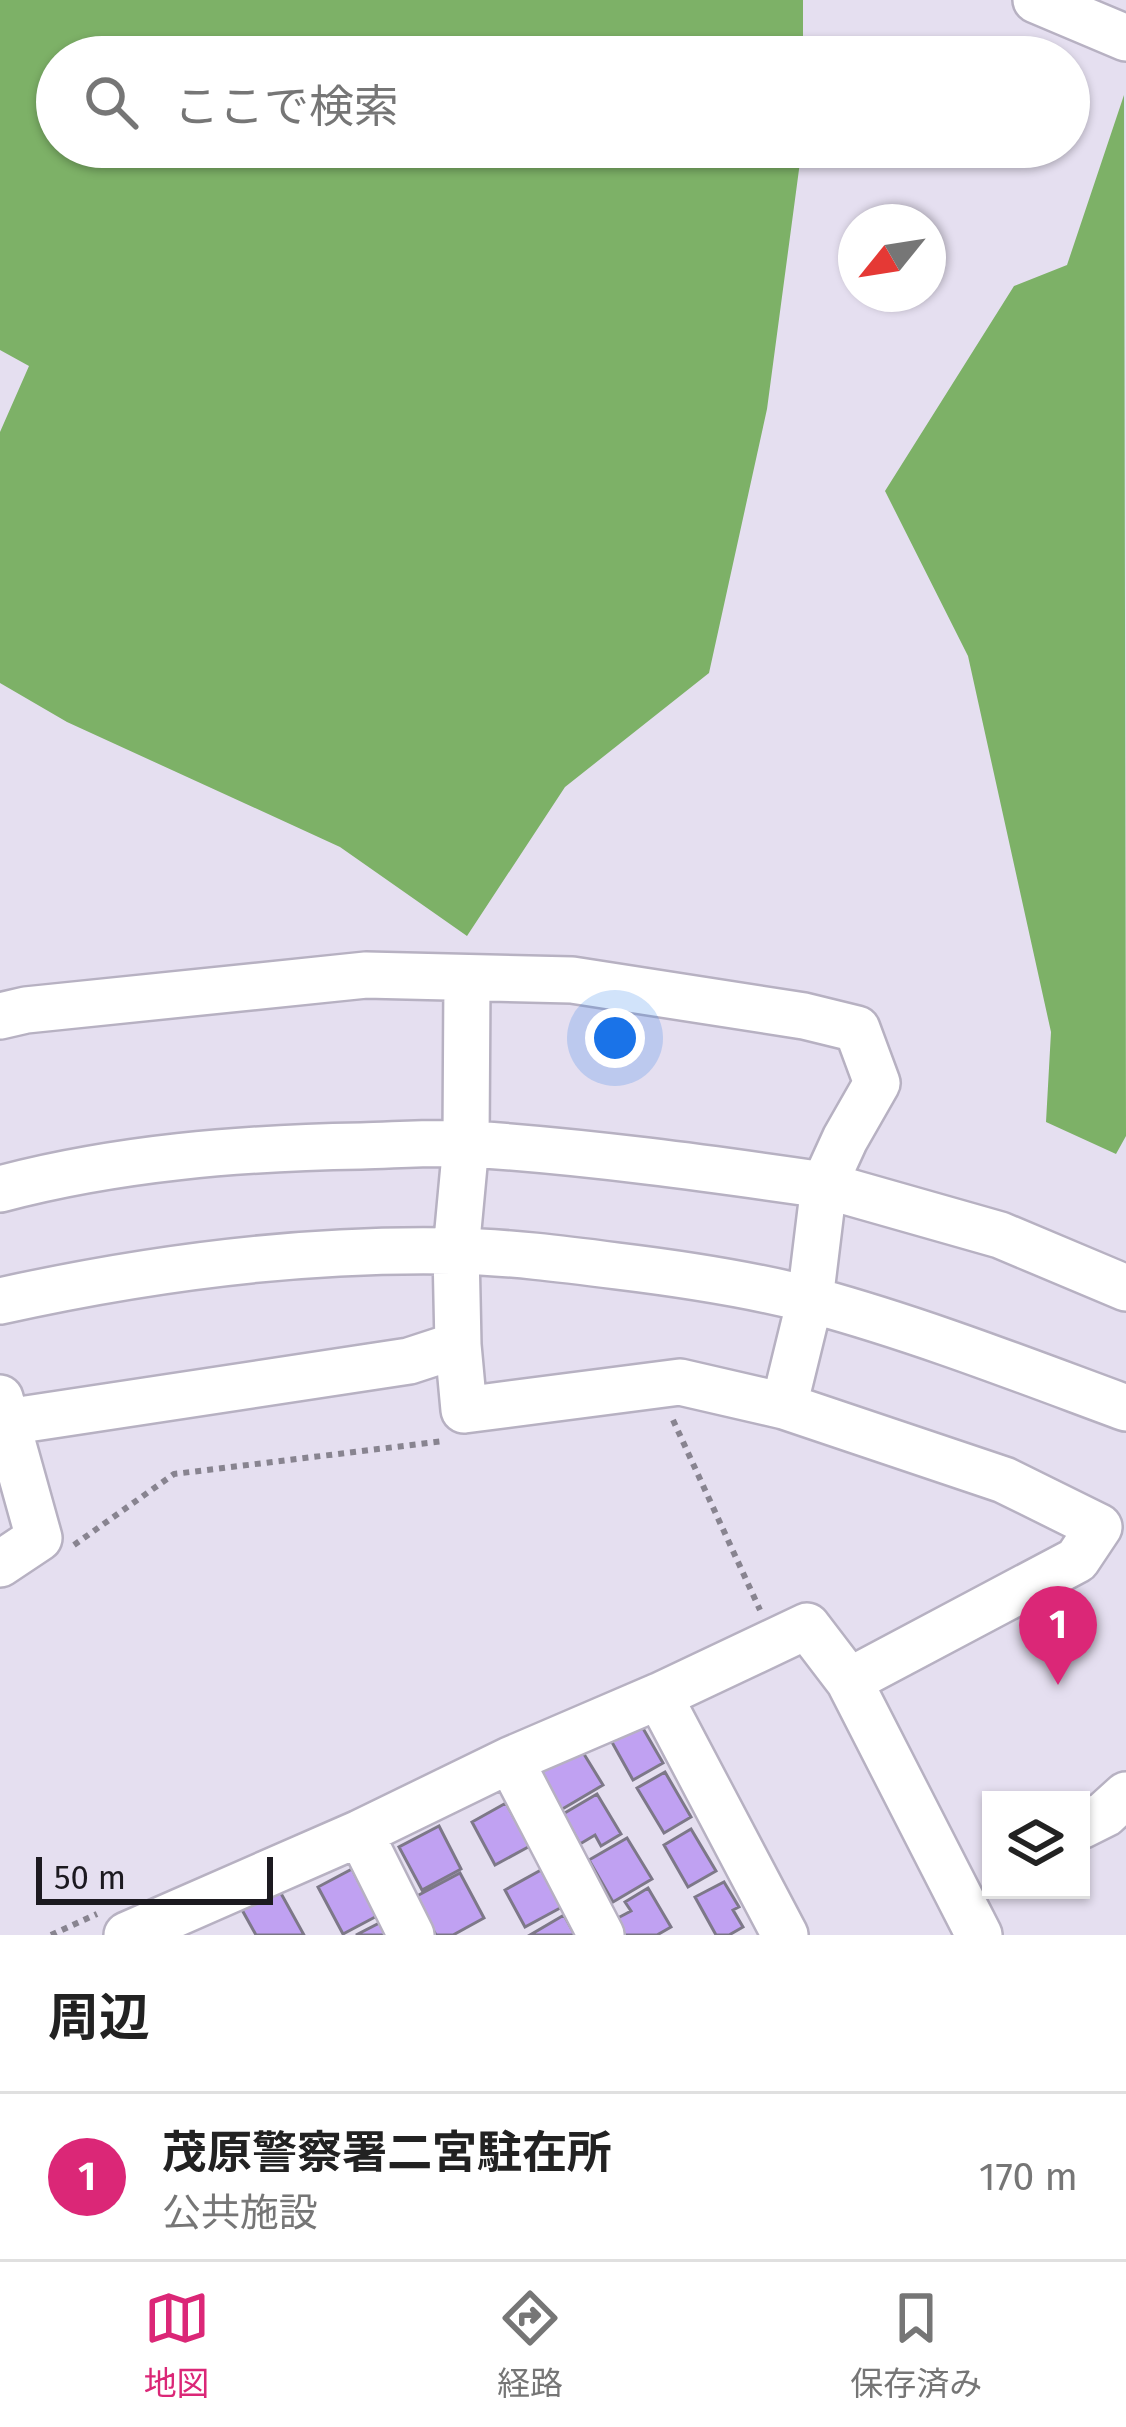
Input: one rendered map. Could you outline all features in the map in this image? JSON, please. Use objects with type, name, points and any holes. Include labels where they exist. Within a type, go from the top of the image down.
[{"type":"street","points":[[1036,0],[1126,38]]},
{"type":"street","points":[[0,1016],[366,975],[572,980],[803,1016],[856,1029],[877,1083],[824,1184],[810,1300],[784,1406]]},
{"type":"street","points":[[467,977],[466,1144],[456,1251],[464,1411],[680,1382],[784,1406],[1004,1480],[1099,1527],[1077,1560],[849,1681]]},
{"type":"street","points":[[0,1189],[188,1154],[317,1146],[466,1144],[638,1159],[824,1184],[1000,1235],[1126,1288]]},
{"type":"street","points":[[0,1301],[194,1265],[316,1253],[456,1251],[568,1260],[687,1275],[810,1300],[931,1335],[1126,1408]]},
{"type":"street","points":[[0,1564],[39,1538],[2,1414],[409,1361],[458,1345]]},
{"type":"street","points":[[121,1920],[219,1916],[360,1833],[808,1626],[849,1681],[974,1881],[979,1935]]},
{"type":"street","points":[[659,1696],[785,1935]]},
{"type":"street","points":[[510,1760],[601,1935]]},
{"type":"street","points":[[1090,1822],[1126,1796]]},
{"type":"street","points":[[360,1833],[410,1935]]},
{"type":"path","points":[[669,1413],[762,1613]]},
{"type":"path","points":[[58,1557],[174,1474],[457,1439]]},
{"type":"path","points":[[51,1935],[121,1920]]},
{"type":"green space","points":[[0,0],[803,0],[803,36],[36,36],[36,168],[799,168],[767,409],[709,673],[565,787],[467,936],[340,847],[67,722],[0,683],[0,432],[29,366],[0,350]]},
{"type":"green space","points":[[1124,95],[1126,1136],[1116,1154],[1046,1122],[1051,1032],[968,656],[885,491],[1014,286],[1067,265]]},
{"type":"building","points":[[637,1718],[663,1763],[633,1780],[608,1735]]},
{"type":"building","points":[[579,1746],[603,1785],[559,1811],[536,1771]]},
{"type":"building","points":[[665,1772],[691,1817],[664,1833],[637,1788]]},
{"type":"building","points":[[597,1794],[621,1834],[601,1846],[595,1835],[580,1844],[563,1814]]},
{"type":"building","points":[[506,1803],[530,1846],[495,1865],[472,1822]]},
{"type":"building","points":[[439,1826],[461,1869],[422,1890],[399,1847]]},
{"type":"building","points":[[691,1829],[716,1871],[688,1887],[664,1845]]},
{"type":"building","points":[[627,1838],[652,1879],[613,1902],[589,1860]]},
{"type":"building","points":[[352,1869],[377,1916],[343,1934],[318,1887]]},
{"type":"building","points":[[541,1870],[562,1907],[525,1927],[505,1890]]},
{"type":"building","points":[[460,1873],[484,1918],[453,1935],[436,1935],[415,1897]]},
{"type":"building","points":[[724,1882],[739,1907],[733,1910],[743,1927],[729,1935],[716,1935],[695,1897]]},
{"type":"building","points":[[278,1888],[304,1935],[256,1935],[241,1908]]},
{"type":"building","points":[[648,1888],[671,1927],[657,1935],[623,1935],[614,1920],[631,1911],[625,1902]]},
{"type":"building","points":[[564,1915],[575,1935],[530,1935]]},
{"type":"building","points":[[389,1918],[398,1935],[356,1935]]},
{"type":"place","name":"茂原警察署二宮駐在所","points":[[1058,1685]]}]
